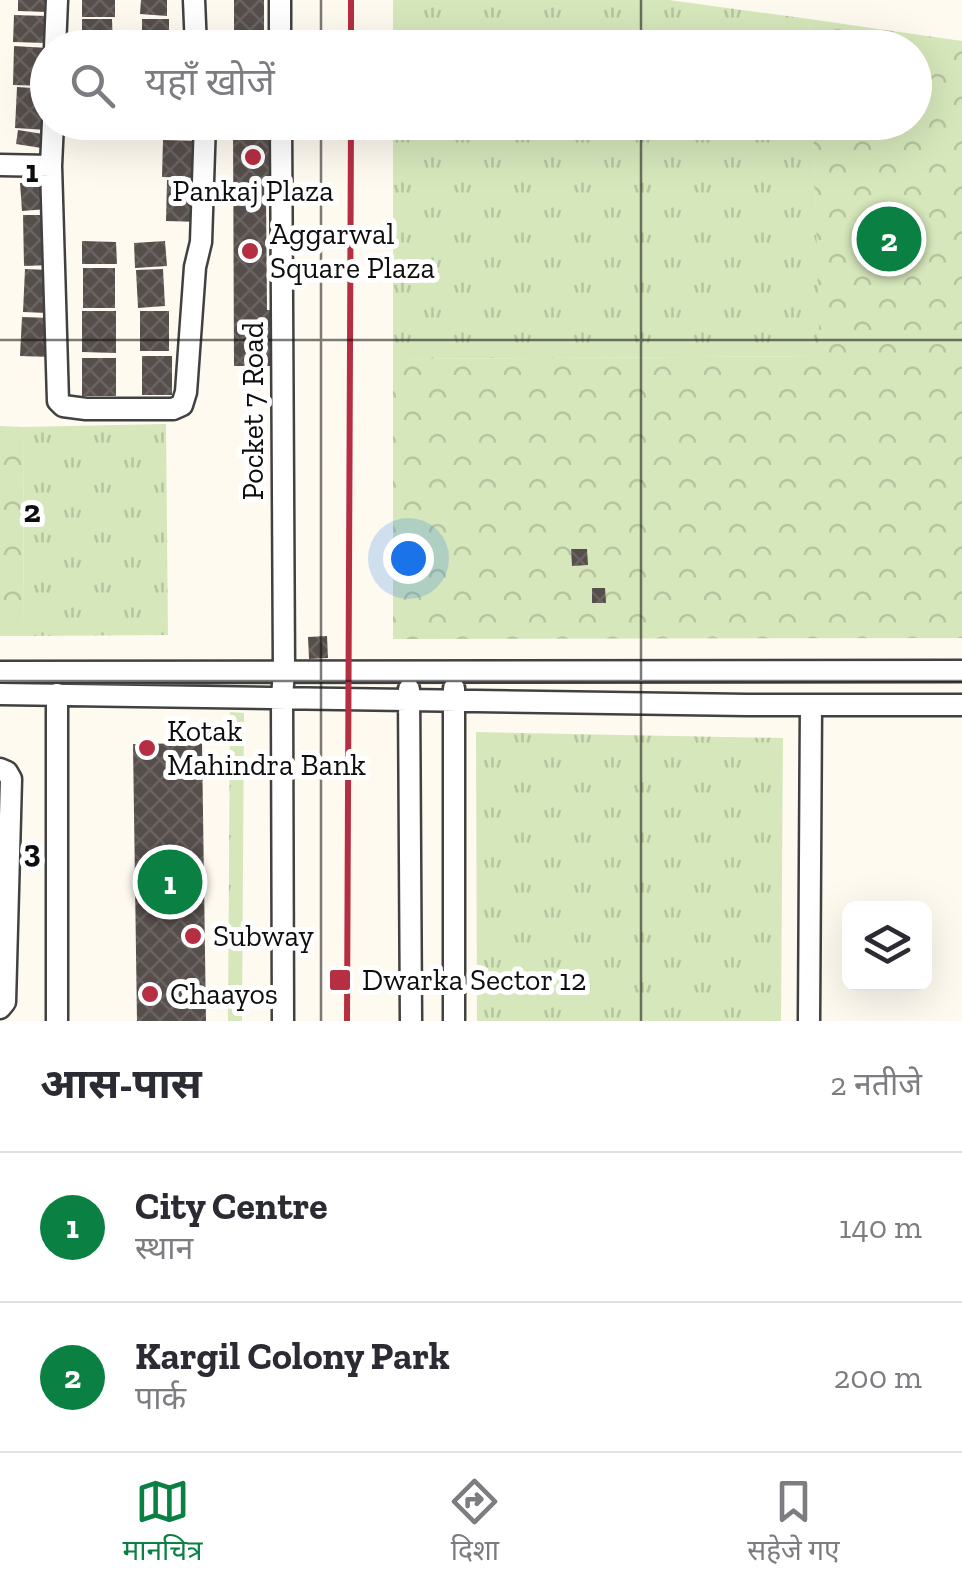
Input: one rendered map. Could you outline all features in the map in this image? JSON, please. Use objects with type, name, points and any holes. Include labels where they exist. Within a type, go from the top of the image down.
[{"type":"street","points":[[56,30],[57,0]]},
{"type":"street","points":[[194,0],[195,30]]},
{"type":"street","points":[[280,0],[280,30]]},
{"type":"street","points":[[52,140],[58,402],[86,408],[173,409],[182,404],[186,392],[194,267],[200,242],[204,140]]},
{"type":"street","name":"Pocket 7 Road","points":[[280,140],[284,1021]]},
{"type":"street","points":[[0,165],[51,166]]},
{"type":"street","points":[[0,672],[962,671]]},
{"type":"street","points":[[409,672],[412,1021]]},
{"type":"street","points":[[852,672],[852,705]]},
{"type":"street","points":[[454,1021],[455,673]]},
{"type":"street","points":[[0,694],[962,704]]},
{"type":"street","points":[[57,694],[57,1021]]},
{"type":"street","points":[[808,1021],[811,705]]},
{"type":"street","points":[[0,769],[10,779],[5,1002],[0,1008]]},
{"type":"green space","points":[[393,0],[669,0],[809,19],[809,30],[393,30]]},
{"type":"green space","points":[[809,19],[886,30],[809,30]]},
{"type":"green space","points":[[932,37],[962,41],[962,638],[393,639],[393,359],[820,356],[814,140],[932,140]]},
{"type":"green space","points":[[393,140],[814,140],[821,356],[393,359]]},
{"type":"green space","points":[[166,424],[168,635],[24,636],[23,427]]},
{"type":"green space","points":[[0,426],[23,427],[24,636],[0,636]]},
{"type":"green space","points":[[230,712],[244,713],[242,1021],[228,1021]]},
{"type":"green space","points":[[476,732],[783,738],[781,1021],[477,1021]]},
{"type":"building","points":[[18,0],[47,0],[47,12],[18,11]]},
{"type":"building","points":[[82,0],[115,0],[115,17],[82,17]]},
{"type":"building","points":[[141,0],[167,0],[167,16],[140,14]]},
{"type":"building","points":[[234,0],[264,0],[264,30],[234,30]]},
{"type":"building","points":[[14,15],[47,16],[46,30],[30,30],[30,43],[13,42]]},
{"type":"building","points":[[82,19],[112,19],[112,30],[82,30]]},
{"type":"building","points":[[142,19],[169,19],[169,30],[142,30]]},
{"type":"building","points":[[14,46],[30,47],[30,86],[13,85]]},
{"type":"building","points":[[17,87],[30,88],[30,129],[15,128]]},
{"type":"building","points":[[18,130],[30,132],[30,140],[49,140],[48,149],[16,144]]},
{"type":"building","points":[[163,140],[200,141],[199,178],[162,177]]},
{"type":"building","points":[[233,140],[274,140],[273,192],[266,192],[267,310],[273,310],[274,366],[234,366]]},
{"type":"building","points":[[167,180],[201,181],[200,222],[166,221]]},
{"type":"building","points":[[45,182],[47,209],[22,211],[20,183]]},
{"type":"building","points":[[23,215],[50,215],[51,265],[24,266]]},
{"type":"building","points":[[82,241],[116,242],[117,264],[82,264]]},
{"type":"building","points":[[165,241],[167,266],[135,268],[134,243]]},
{"type":"building","points":[[83,268],[115,268],[115,308],[83,308]]},
{"type":"building","points":[[25,269],[49,270],[47,313],[23,312]]},
{"type":"building","points":[[163,269],[165,306],[138,308],[136,270]]},
{"type":"building","points":[[82,311],[116,311],[116,353],[82,352]]},
{"type":"building","points":[[140,311],[169,311],[169,351],[140,351]]},
{"type":"building","points":[[22,317],[52,318],[51,357],[20,356]]},
{"type":"building","points":[[142,356],[172,356],[172,395],[142,395]]},
{"type":"building","points":[[82,358],[116,358],[116,396],[82,396]]},
{"type":"building","points":[[571,549],[587,549],[588,565],[572,566]]},
{"type":"building","points":[[592,588],[605,588],[606,603],[592,603]]},
{"type":"building","points":[[327,636],[328,658],[309,659],[308,637]]},
{"type":"building","points":[[202,743],[206,1021],[137,1021],[133,744]]},
{"type":"railway","points":[[351,0],[351,30]]},
{"type":"railway","points":[[347,1021],[351,140]]},
{"type":"place","name":"Pankaj Plaza","points":[[253,157]]},
{"type":"place","name":"Kargil Colony Park","points":[[889,239]]},
{"type":"place","name":"Aggarwal Square Plaza","points":[[250,251]]},
{"type":"place","name":"Kotak Mahindra Bank","points":[[147,748]]},
{"type":"place","name":"City Centre","points":[[170,882]]},
{"type":"place","name":"Subway","points":[[193,936]]},
{"type":"place","name":"Dwarka Sector 12","points":[[340,980]]},
{"type":"place","name":"Chaayos","points":[[150,994]]}]
